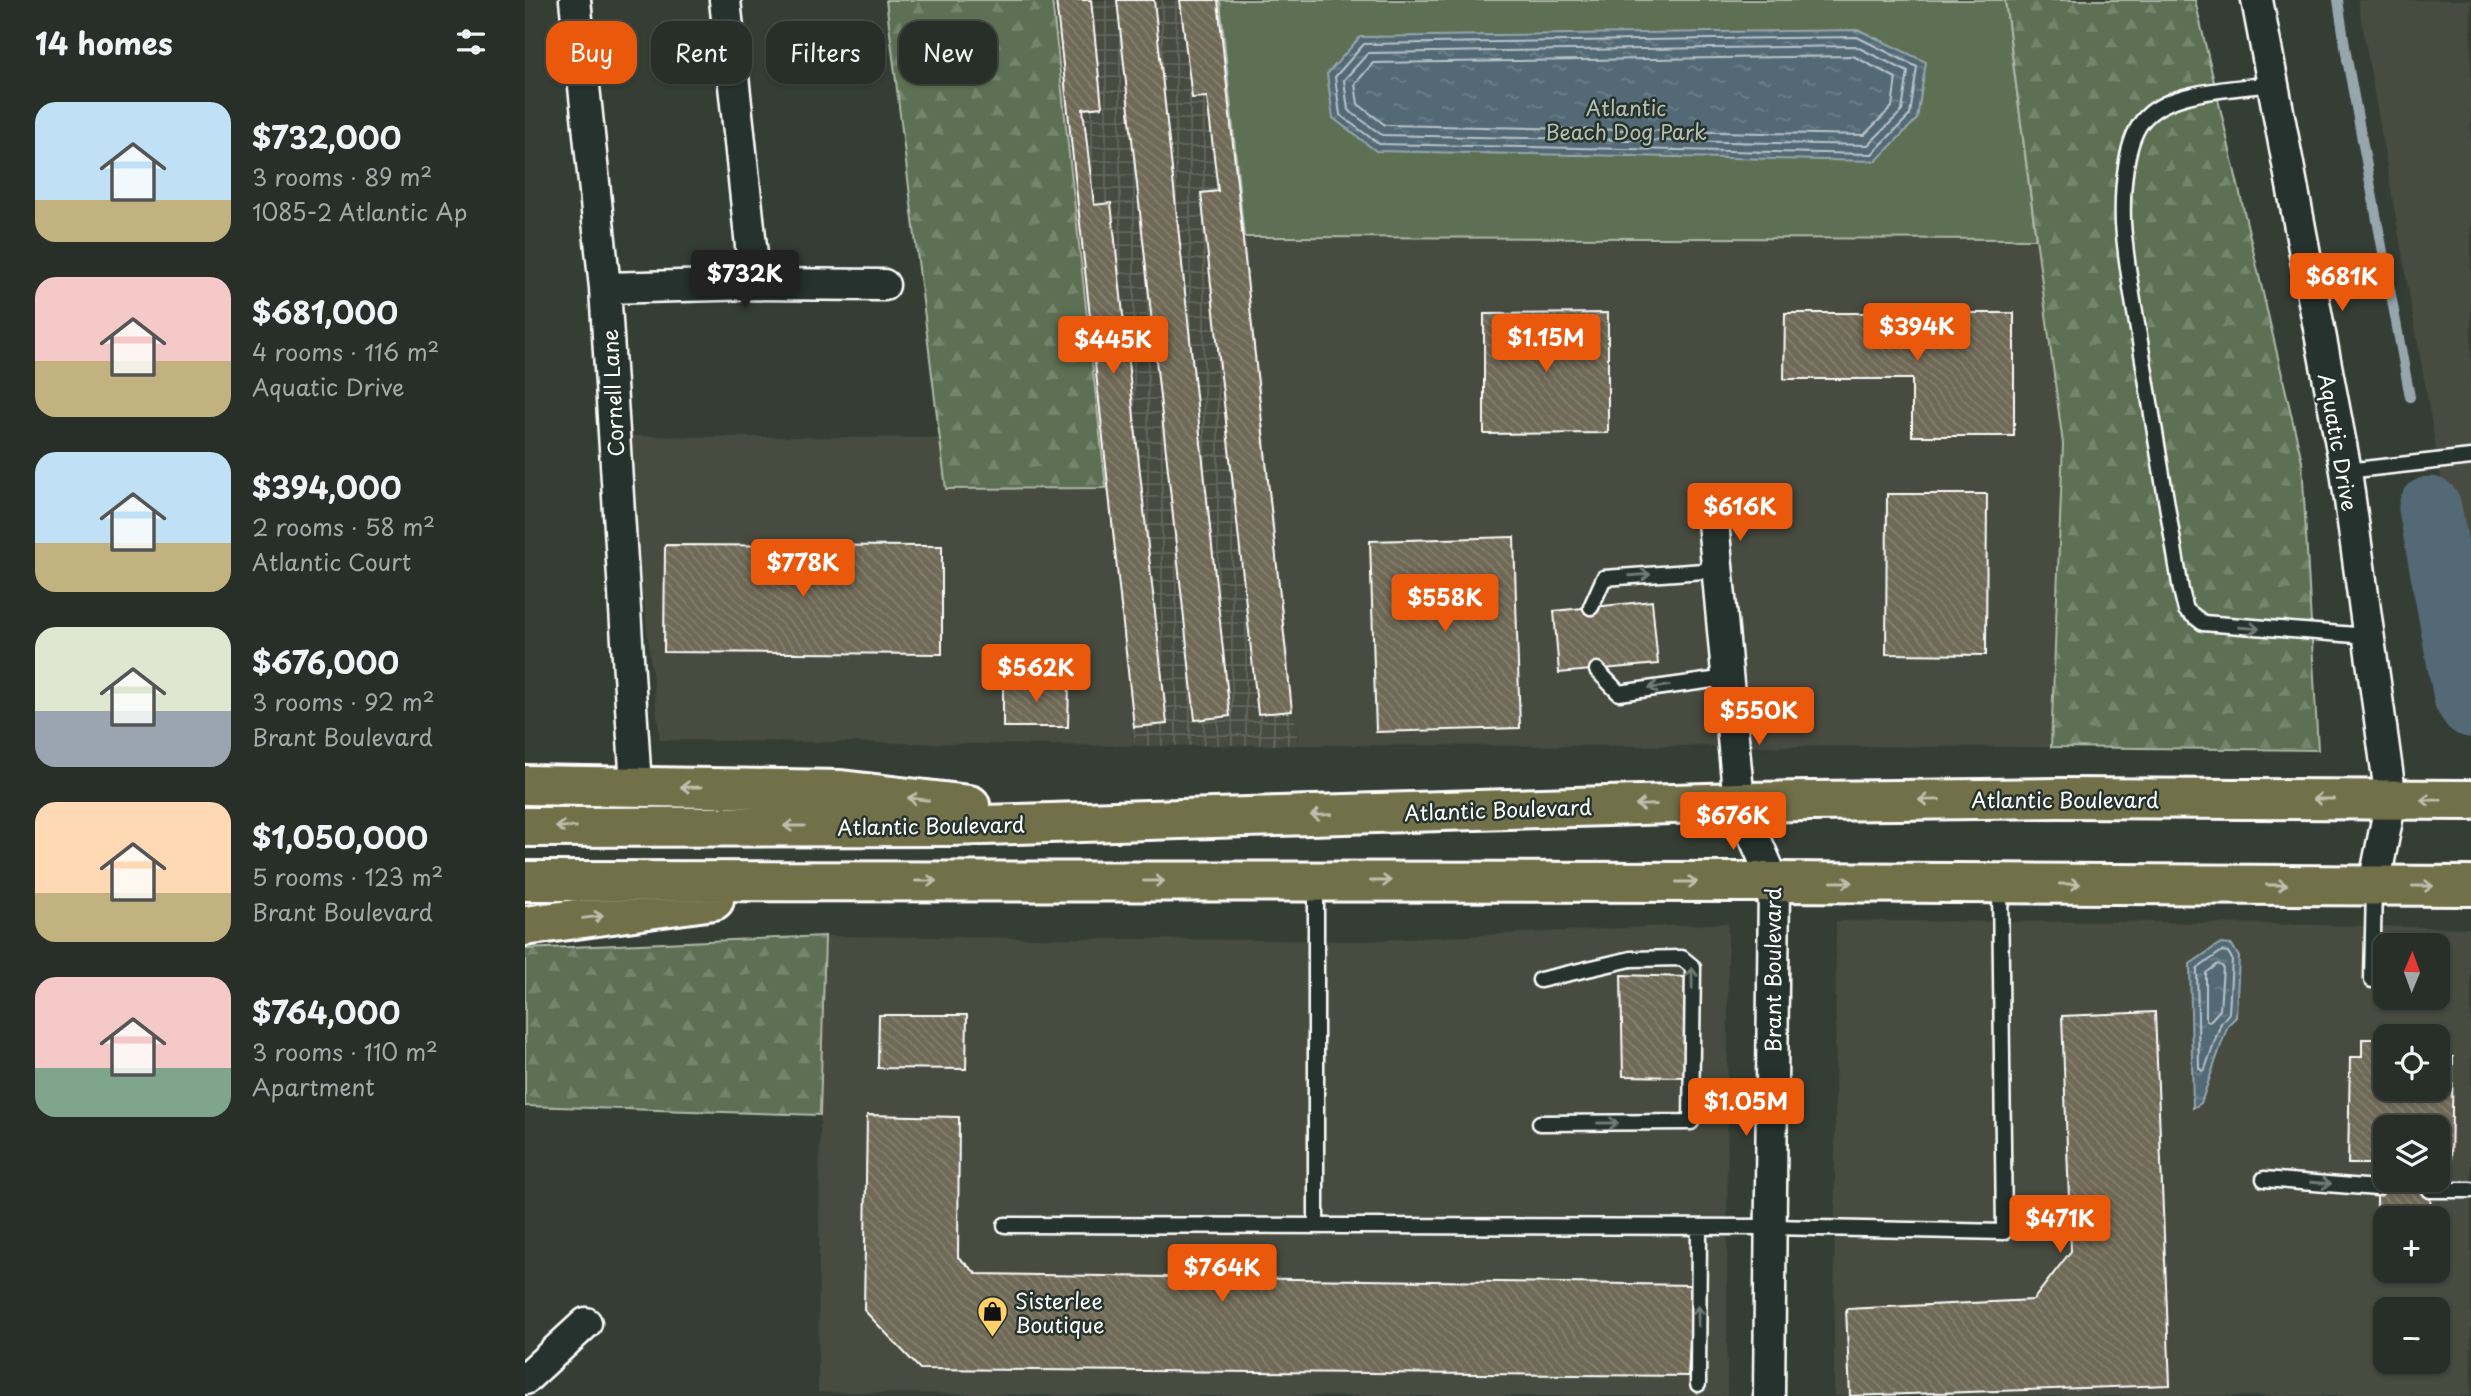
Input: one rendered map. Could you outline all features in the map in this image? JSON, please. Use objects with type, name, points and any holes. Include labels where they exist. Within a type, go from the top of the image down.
[{"type":"highway","points":[[525,785],[841,790],[1107,822]]},
{"type":"highway","name":"Atlantic Boulevard","points":[[525,827],[936,826],[1739,802],[2058,798],[2471,800]]},
{"type":"highway","points":[[525,881],[1774,882],[2471,886]]},
{"type":"highway","points":[[525,926],[858,881]]},
{"type":"street","name":"Cornell Lane","points":[[575,0],[605,288],[636,786]]},
{"type":"street","points":[[725,0],[755,284]]},
{"type":"street","name":"Aquatic Drive","points":[[2256,0],[2346,471],[2391,800],[2374,885]]},
{"type":"street","points":[[605,288],[755,284],[884,285]]},
{"type":"street","name":"Brant Boulevard","points":[[1713,522],[1739,802],[1774,882],[1769,1396]]},
{"type":"street","points":[[525,1379],[586,1323]]},
{"type":"lane","points":[[2273,85],[2212,92],[2158,106],[2143,119],[2133,138],[2127,162],[2123,223],[2130,281],[2181,590],[2186,610],[2203,623],[2368,636]]},
{"type":"lane","points":[[2346,471],[2471,457]]},
{"type":"lane","points":[[1591,607],[1604,578],[1718,570]]},
{"type":"lane","points":[[1597,670],[1619,693],[1727,678]]},
{"type":"lane","points":[[1316,881],[1316,1226]]},
{"type":"lane","points":[[1005,1225],[1771,1227],[2004,1232],[2000,883]]},
{"type":"lane","points":[[2372,980],[2374,885]]},
{"type":"lane","points":[[1540,980],[1631,959],[1682,958],[1693,967],[1691,1122],[1540,1123]]},
{"type":"lane","points":[[2264,1179],[2373,1188]]},
{"type":"lane","points":[[2450,1190],[2471,1190]]},
{"type":"lane","points":[[1698,1384],[1699,1227]]},
{"type":"shaded area","points":[[1052,0],[1220,0],[1298,745],[1135,746]]},
{"type":"shaded area","points":[[2358,0],[2471,0],[2471,585],[2445,500]]},
{"type":"shaded area","points":[[1244,237],[2036,239],[2063,444],[2051,747],[1298,745]]},
{"type":"shaded area","points":[[624,436],[940,438],[947,489],[1106,488],[1135,746],[660,740]]},
{"type":"shaded area","points":[[1836,921],[2158,922],[2471,928],[2471,1396],[1834,1396]]},
{"type":"shaded area","points":[[1728,923],[1727,1396],[1112,1396],[818,1392],[820,1115],[825,936],[1362,941]]},
{"type":"green space","points":[[886,0],[1052,0],[1106,488],[946,489]]},
{"type":"green space","name":"Atlantic Beach Dog Park","points":[[1220,0],[2005,0],[2036,239],[1244,237]]},
{"type":"green space","points":[[2005,0],[2195,0],[2302,461],[2318,750],[2051,747],[2063,444]]},
{"type":"green space","points":[[825,936],[820,1115],[525,1106],[525,949]]},
{"type":"water","points":[[1859,30],[1926,62],[1917,119],[1876,161],[1376,151],[1333,118],[1327,74],[1360,37]]},
{"type":"water","points":[[2219,944],[2232,945],[2239,957],[2236,1017],[2228,1025],[2201,1103],[2193,1108],[2190,964]]},
{"type":"building","points":[[1056,0],[1091,0],[1102,107],[1083,109],[1094,205],[1111,203],[1167,724],[1134,727]]},
{"type":"building","points":[[1117,0],[1154,0],[1230,716],[1195,720]]},
{"type":"building","points":[[1180,0],[1218,0],[1292,711],[1258,714],[1201,193],[1218,191],[1207,97],[1192,98]]},
{"type":"building","points":[[1608,313],[1608,433],[1484,434],[1484,314]]},
{"type":"building","points":[[1785,313],[2014,313],[2014,436],[1912,436],[1912,379],[1784,379]]},
{"type":"building","points":[[1887,494],[1987,494],[1986,655],[1886,654]]},
{"type":"building","points":[[1514,537],[1520,728],[1376,732],[1370,541]]},
{"type":"building","points":[[665,545],[942,546],[942,654],[664,652]]},
{"type":"building","points":[[1652,601],[1658,664],[1559,673],[1554,611]]},
{"type":"building","points":[[1003,682],[1069,682],[1068,727],[1003,727]]},
{"type":"building","points":[[1621,975],[1686,977],[1685,1077],[1623,1076]]},
{"type":"building","points":[[2155,1012],[2170,1385],[1850,1396],[1846,1309],[2033,1300],[2071,1251],[2062,1016]]},
{"type":"building","points":[[879,1015],[967,1015],[966,1069],[878,1068]]},
{"type":"building","points":[[2362,1039],[2373,1039],[2373,1101],[2450,1101],[2450,1057],[2453,1057],[2451,1166],[2450,1115],[2373,1115],[2373,1164],[2348,1164],[2350,1057],[2362,1057]]},
{"type":"building","points":[[867,1115],[959,1117],[958,1257],[977,1274],[1693,1285],[1688,1376],[920,1369],[864,1310]]},
{"type":"building","points":[[2377,1192],[2431,1192],[2430,1206],[2377,1206]]},
{"type":"waterway","points":[[2338,0],[2410,397]]},
{"type":"waterway","points":[[2430,508],[2465,697],[2471,706]]},
{"type":"place","name":"Sisterlee Boutique","points":[[992,1339]]}]
